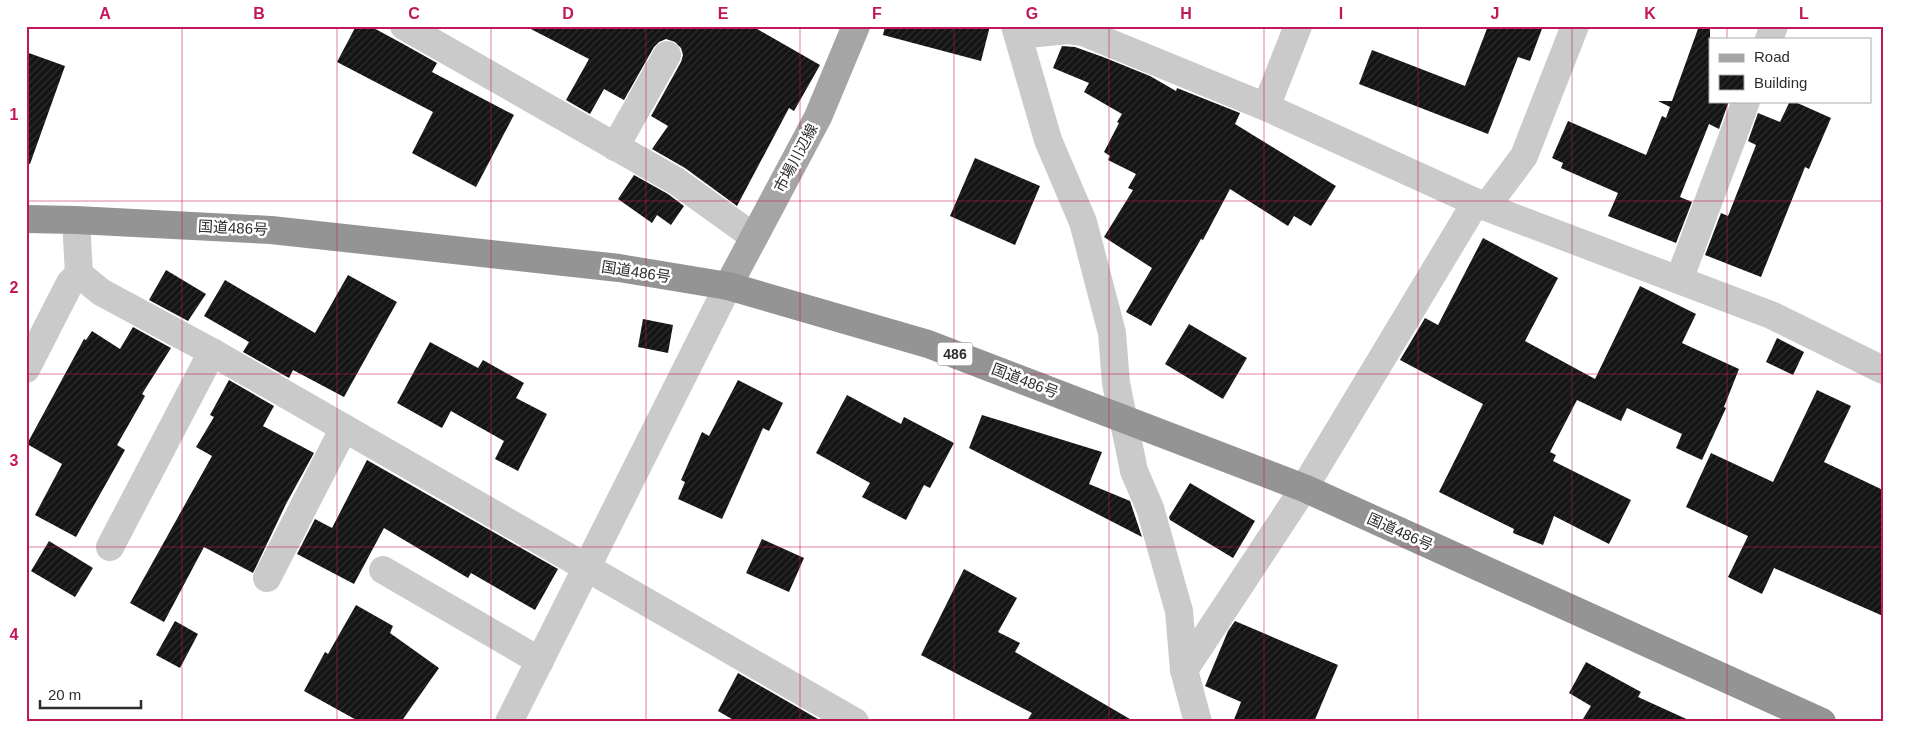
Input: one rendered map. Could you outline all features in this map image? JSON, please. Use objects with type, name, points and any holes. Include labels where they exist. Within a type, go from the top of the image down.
[{"type":"highway","name":"国道486号","points":[[26,219],[270,230],[619,268],[728,286],[928,344],[1304,488],[1813,720]]},
{"type":"main road","name":"市場川辺線","points":[[728,286],[818,117],[856,26]]},
{"type":"street","points":[[1266,107],[1298,26]]},
{"type":"street","points":[[1184,670],[1304,488],[1481,205],[1524,156],[1575,26]]},
{"type":"street","points":[[1769,38],[1774,26]]},
{"type":"street","points":[[1198,722],[1184,670],[1179,611],[1150,508],[1134,471],[1116,383],[1112,334],[1083,222],[1048,140],[1017,30],[1068,30],[1083,32],[1266,107],[1481,205],[1771,315],[1883,370]]},
{"type":"street","points":[[421,31],[615,147],[676,181],[754,237]]},
{"type":"street","points":[[615,147],[667,55]]},
{"type":"street","points":[[1679,280],[1746,102]]},
{"type":"street","points":[[76,220],[79,274],[101,292],[212,352],[586,569],[855,722]]},
{"type":"street","points":[[26,370],[70,283],[79,274]]},
{"type":"street","points":[[509,722],[728,286]]},
{"type":"street","points":[[110,547],[212,352]]},
{"type":"street","points":[[267,578],[344,428]]},
{"type":"street","points":[[383,570],[540,661]]},
{"type":"building","points":[[356,26],[370,26],[437,63],[432,72],[514,115],[476,187],[412,153],[433,112],[337,62]]},
{"type":"building","points":[[525,26],[752,26],[820,65],[794,111],[789,108],[737,206],[685,168],[652,149],[668,126],[651,116],[681,62],[683,55],[681,48],[675,42],[666,39],[654,47],[624,100],[604,89],[590,114],[566,100],[589,59]]},
{"type":"building","points":[[885,26],[990,26],[981,61],[883,35]]},
{"type":"building","points":[[1488,26],[1543,26],[1530,61],[1518,57],[1488,134],[1359,84],[1372,50],[1465,86]]},
{"type":"building","points":[[1699,26],[1710,26],[1709,102],[1729,102],[1719,129],[1709,124],[1680,197],[1692,202],[1676,243],[1608,216],[1618,193],[1561,168],[1563,163],[1552,158],[1568,121],[1646,155],[1662,116],[1666,118],[1670,107],[1658,101],[1672,101]]},
{"type":"building","points":[[1062,46],[1075,47],[1103,57],[1150,76],[1176,91],[1177,88],[1240,113],[1235,124],[1336,186],[1311,226],[1294,216],[1288,226],[1230,189],[1203,240],[1201,239],[1151,326],[1126,312],[1152,268],[1104,237],[1133,190],[1128,188],[1136,174],[1108,160],[1110,156],[1104,152],[1122,114],[1084,92],[1089,83],[1053,68]]},
{"type":"building","points":[[26,52],[65,66],[30,164],[26,163]]},
{"type":"building","points":[[1790,102],[1795,102],[1831,118],[1809,169],[1805,167],[1761,277],[1705,255],[1721,213],[1728,216],[1756,145],[1748,141],[1758,113],[1780,122]]},
{"type":"building","points":[[975,158],[1040,186],[1015,245],[950,216]]},
{"type":"building","points":[[634,175],[668,194],[684,206],[671,225],[657,215],[652,223],[618,199]]},
{"type":"building","points":[[1483,238],[1558,278],[1525,341],[1595,379],[1640,286],[1696,314],[1682,343],[1739,369],[1724,407],[1726,408],[1702,460],[1676,448],[1682,434],[1627,408],[1621,421],[1577,400],[1550,452],[1556,455],[1553,461],[1631,500],[1609,544],[1554,516],[1543,545],[1513,533],[1514,529],[1439,492],[1483,404],[1400,360],[1425,318],[1438,325]]},
{"type":"building","points":[[166,270],[206,294],[188,321],[149,300]]},
{"type":"building","points":[[348,275],[397,302],[344,397],[293,370],[289,378],[243,352],[249,342],[204,316],[225,280],[315,333]]},
{"type":"building","points":[[643,319],[673,325],[668,353],[638,347]]},
{"type":"building","points":[[1189,324],[1247,358],[1223,399],[1165,364]]},
{"type":"building","points":[[133,327],[171,348],[142,394],[145,396],[117,445],[125,450],[76,537],[35,515],[62,464],[27,444],[84,339],[86,340],[92,331],[120,349]]},
{"type":"building","points":[[1777,338],[1804,352],[1793,375],[1766,362]]},
{"type":"building","points":[[430,342],[478,368],[483,360],[524,383],[516,398],[547,414],[518,471],[495,459],[504,441],[451,411],[442,428],[397,403]]},
{"type":"building","points":[[229,380],[274,406],[263,426],[314,453],[286,504],[253,573],[204,547],[164,622],[130,603],[212,456],[196,447],[214,417],[210,415]]},
{"type":"building","points":[[738,380],[783,403],[769,431],[763,428],[722,519],[678,499],[685,482],[681,480],[702,432],[709,436]]},
{"type":"building","points":[[1817,390],[1851,406],[1824,462],[1883,490],[1883,616],[1774,568],[1762,594],[1728,577],[1748,536],[1686,507],[1711,453],[1773,482]]},
{"type":"building","points":[[847,395],[901,424],[904,417],[954,443],[930,488],[924,485],[906,520],[862,497],[870,483],[816,453]]},
{"type":"building","points":[[982,415],[1102,452],[1089,484],[1130,501],[1142,537],[969,448]]},
{"type":"building","points":[[367,460],[558,569],[535,610],[471,573],[468,578],[384,528],[354,584],[297,554],[315,519],[332,528]]},
{"type":"building","points":[[1190,483],[1255,521],[1233,558],[1170,520],[1169,517]]},
{"type":"building","points":[[762,539],[804,558],[789,592],[746,573]]},
{"type":"building","points":[[49,541],[93,568],[75,597],[31,571]]},
{"type":"building","points":[[964,569],[1017,598],[998,632],[1020,643],[1015,652],[1135,722],[1026,722],[1032,713],[921,655]]},
{"type":"building","points":[[356,605],[393,626],[390,633],[439,668],[401,722],[360,722],[304,691],[325,652],[328,654]]},
{"type":"building","points":[[175,621],[198,634],[180,668],[156,655]]},
{"type":"building","points":[[1235,621],[1338,665],[1314,722],[1233,722],[1241,702],[1205,686],[1228,631]]},
{"type":"building","points":[[1586,662],[1641,692],[1638,697],[1693,722],[1581,722],[1591,706],[1569,693]]},
{"type":"building","points":[[738,673],[823,722],[737,722],[718,711]]}]
